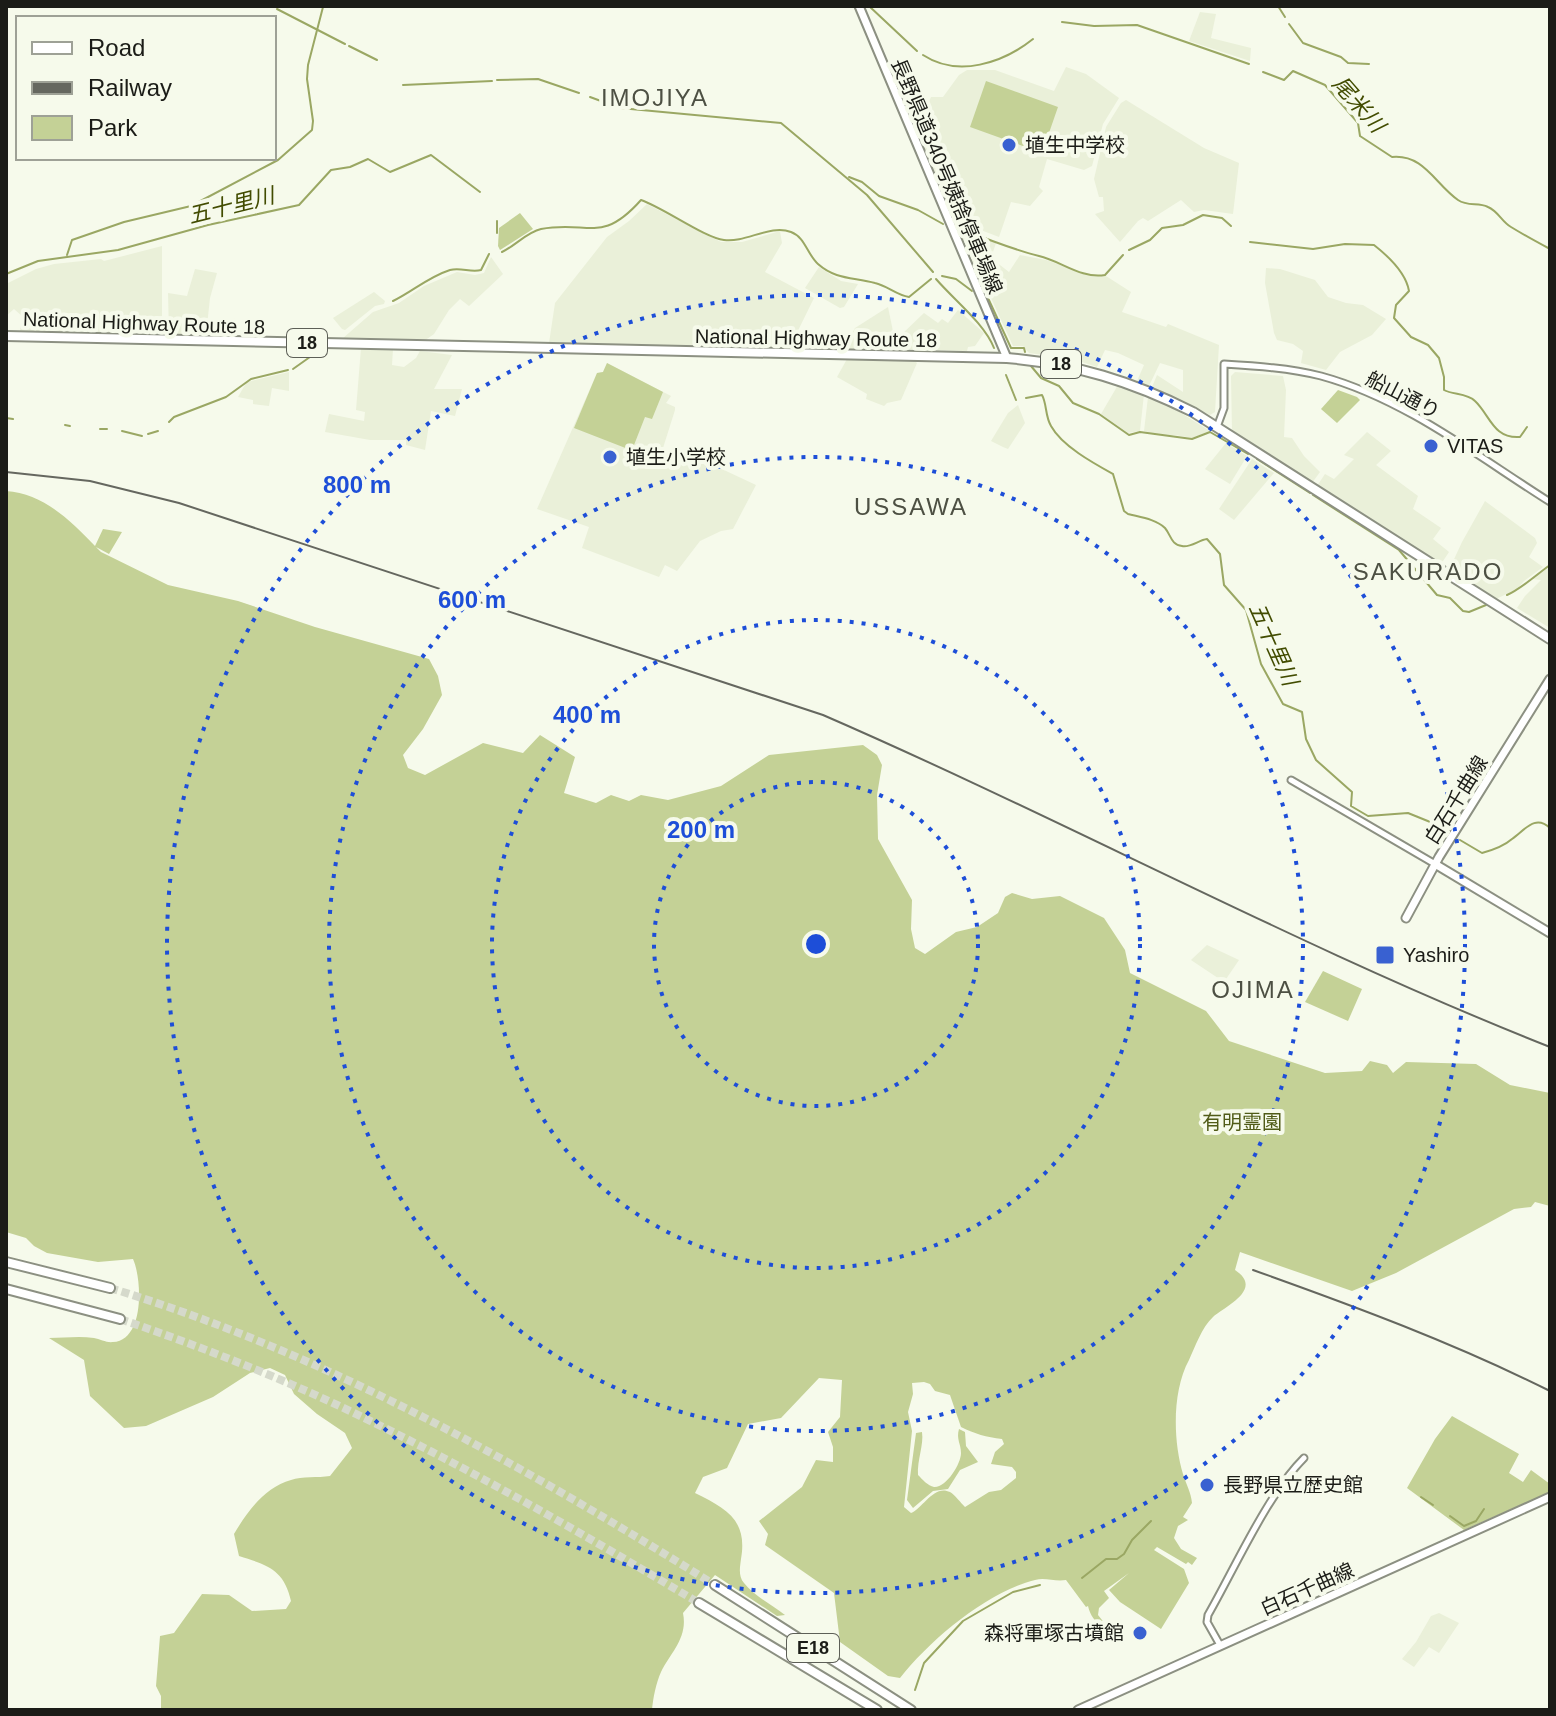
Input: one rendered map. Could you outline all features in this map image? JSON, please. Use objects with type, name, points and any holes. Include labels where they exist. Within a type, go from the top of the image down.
[{"type":"highway","name":"National Highway Route 18","points":[[6,336],[1007,358],[1063,364],[1117,379],[1172,401],[1550,639]]},
{"type":"highway","points":[[6,1262],[110,1288]]},
{"type":"highway","points":[[6,1289],[120,1319]]},
{"type":"highway","name":"E18","points":[[715,1585],[911,1710]]},
{"type":"highway","name":"E18","points":[[699,1603],[877,1710]]},
{"type":"main road","name":"長野県道340号姨捨停車場線","points":[[859,6],[1007,358]]},
{"type":"main road","name":"白石千曲線","points":[[1550,679],[1435,864],[1550,933]]},
{"type":"main road","points":[[1406,918],[1435,864]]},
{"type":"main road","name":"白石千曲線","points":[[1078,1710],[1550,1497]]},
{"type":"street","name":"船山通り","points":[[1217,427],[1224,408],[1224,364],[1294,370],[1370,393],[1414,415],[1550,502]]},
{"type":"street","points":[[1291,780],[1435,864]]},
{"type":"street","points":[[1220,1645],[1207,1622],[1208,1615],[1274,1497],[1304,1458]]},
{"type":"shaded area","points":[[1200,12],[1216,14],[1211,38],[1251,48],[1250,61],[1189,41]]},
{"type":"shaded area","name":"埴生中学校","points":[[1066,67],[1086,74],[1119,98],[1103,124],[1092,166],[1084,170],[1047,159],[1039,187],[1043,191],[1030,206],[1011,202],[999,237],[952,219],[916,132],[931,97],[943,97],[959,75],[967,70],[995,70],[1054,91]]},
{"type":"shaded area","points":[[1126,100],[1204,148],[1239,163],[1233,214],[1204,210],[1194,212],[1181,200],[1148,221],[1143,218],[1138,221],[1120,242],[1095,214],[1104,211],[1103,197],[1099,197],[1094,179],[1106,127]]},
{"type":"shaded area","points":[[647,204],[721,242],[742,242],[780,231],[782,243],[765,272],[814,298],[789,349],[549,343],[555,303],[607,237]]},
{"type":"shaded area","points":[[957,229],[996,243],[991,258],[1009,272],[1020,255],[1046,260],[1092,276],[1106,276],[1131,292],[1122,312],[1166,327],[1168,324],[1219,345],[1215,412],[1210,415],[1152,387],[1157,375],[1183,392],[1183,370],[1160,363],[1149,386],[1137,381],[1144,365],[1118,353],[1105,350],[1097,367],[1073,359],[1029,353],[1023,346],[1013,346],[991,298],[979,285]]},
{"type":"shaded area","points":[[162,246],[162,334],[20,331],[22,316],[14,309],[6,316],[6,284],[36,269],[54,264],[104,261]]},
{"type":"shaded area","points":[[491,257],[503,274],[469,306],[460,299],[434,334],[424,341],[342,339],[373,312],[399,303],[424,286],[457,272],[484,273]]},
{"type":"shaded area","points":[[819,267],[841,281],[858,284],[844,307],[840,308],[805,288]]},
{"type":"shaded area","points":[[1266,268],[1315,280],[1328,297],[1363,305],[1386,319],[1372,335],[1340,352],[1326,370],[1301,363],[1303,351],[1293,344],[1277,340],[1274,333],[1265,283]]},
{"type":"shaded area","points":[[195,269],[217,273],[210,298],[206,335],[169,334],[168,293],[187,296]]},
{"type":"shaded area","points":[[374,292],[385,301],[384,304],[375,306],[345,330],[342,329],[333,318]]},
{"type":"shaded area","points":[[888,307],[895,352],[843,350],[855,328]]},
{"type":"shaded area","points":[[958,310],[984,333],[975,346],[968,347],[967,351],[903,349],[900,336],[924,313],[938,323],[942,319],[948,323]]},
{"type":"shaded area","points":[[361,348],[393,349],[392,365],[404,367],[420,351],[452,355],[434,389],[462,389],[455,416],[431,411],[425,450],[406,445],[406,440],[370,440],[325,432],[329,414],[364,421],[365,412],[356,410]]},
{"type":"shaded area","points":[[847,359],[917,363],[901,400],[884,406],[866,399],[867,394],[837,377]]},
{"type":"shaded area","points":[[607,363],[671,396],[666,403],[675,410],[663,448],[689,460],[691,457],[725,467],[724,470],[756,485],[733,529],[700,541],[677,571],[665,565],[659,577],[582,548],[589,527],[537,509],[597,373],[603,372]]},
{"type":"shaded area","points":[[289,372],[289,391],[272,388],[269,406],[253,404],[253,400],[238,397],[246,383]]},
{"type":"shaded area","points":[[1235,372],[1283,376],[1286,390],[1284,437],[1292,438],[1320,472],[1312,483],[1232,432],[1231,376]]},
{"type":"shaded area","points":[[1118,385],[1144,394],[1140,431],[1128,433],[1101,414]]},
{"type":"shaded area","points":[[1148,397],[1210,431],[1192,438],[1144,431]]},
{"type":"shaded area","points":[[1018,405],[1025,423],[1008,449],[991,441],[1008,413]]},
{"type":"shaded area","points":[[1367,432],[1391,451],[1376,465],[1418,496],[1413,509],[1441,528],[1433,539],[1449,552],[1441,564],[1317,486],[1325,474],[1334,479],[1354,459],[1344,455]]},
{"type":"shaded area","points":[[1226,443],[1247,456],[1230,484],[1205,469]]},
{"type":"shaded area","points":[[1252,459],[1274,473],[1234,520],[1219,509]]},
{"type":"shaded area","points":[[1485,501],[1535,538],[1537,543],[1529,557],[1543,567],[1517,589],[1496,599],[1449,570]]},
{"type":"shaded area","points":[[1550,567],[1550,628],[1517,608],[1541,580],[1531,579]]},
{"type":"shaded area","points":[[1207,945],[1239,960],[1224,982],[1191,960]]},
{"type":"shaded area","points":[[1439,1613],[1459,1623],[1439,1653],[1429,1647],[1414,1667],[1402,1659],[1431,1616]]},
{"type":"green space","points":[[986,81],[1058,107],[1042,153],[970,127]]},
{"type":"green space","points":[[520,213],[533,229],[500,250],[499,228]]},
{"type":"green space","points":[[607,363],[663,392],[652,419],[645,417],[634,445],[628,449],[574,428],[597,373],[603,372]]},
{"type":"green space","points":[[1338,390],[1360,400],[1337,423],[1321,409]]},
{"type":"green space","name":"有明霊園","points":[[6,491],[44,503],[66,518],[95,546],[103,529],[122,532],[109,554],[96,547],[101,552],[168,585],[238,601],[315,627],[429,659],[438,676],[442,695],[423,729],[403,755],[408,768],[425,775],[483,743],[523,753],[540,735],[575,757],[564,793],[596,803],[611,795],[629,801],[641,795],[668,800],[721,786],[769,755],[863,745],[877,755],[882,765],[877,795],[878,839],[912,900],[911,929],[915,948],[925,954],[956,932],[977,927],[998,913],[1005,897],[1012,893],[1032,899],[1060,896],[1104,918],[1125,950],[1130,973],[1206,1011],[1229,1041],[1325,1073],[1362,1071],[1370,1061],[1387,1065],[1393,1073],[1406,1062],[1476,1064],[1510,1085],[1550,1093],[1550,1206],[1535,1202],[1531,1207],[1514,1209],[1396,1273],[1352,1291],[1240,1252],[1235,1270],[1243,1277],[1246,1284],[1244,1290],[1205,1326],[1179,1386],[1177,1447],[1192,1503],[1183,1517],[1188,1520],[1178,1526],[1174,1538],[1181,1549],[1197,1558],[1192,1565],[1186,1564],[1157,1547],[1154,1550],[1184,1569],[1189,1583],[1161,1629],[1120,1602],[1109,1590],[1129,1573],[1104,1591],[1109,1598],[1099,1608],[1098,1615],[1123,1642],[1097,1623],[1088,1606],[1066,1580],[1043,1579],[1017,1586],[979,1606],[927,1648],[900,1678],[888,1676],[840,1642],[834,1593],[765,1545],[768,1534],[759,1521],[802,1487],[816,1460],[833,1462],[833,1447],[828,1432],[840,1417],[842,1380],[819,1378],[781,1418],[748,1424],[727,1468],[703,1477],[695,1493],[732,1517],[741,1534],[742,1580],[752,1592],[785,1615],[777,1616],[715,1575],[683,1613],[681,1637],[659,1676],[652,1710],[161,1710],[161,1696],[156,1686],[160,1636],[174,1633],[202,1594],[229,1595],[252,1611],[286,1609],[291,1601],[279,1575],[258,1562],[239,1556],[234,1534],[245,1517],[265,1494],[282,1483],[330,1476],[352,1448],[345,1433],[294,1394],[285,1375],[270,1368],[250,1373],[213,1397],[146,1426],[124,1428],[90,1396],[84,1360],[49,1338],[88,1337],[111,1342],[123,1339],[131,1331],[138,1307],[138,1280],[133,1259],[98,1262],[47,1253],[26,1238],[6,1232]],"holes":[[[912,1383],[930,1384],[935,1391],[950,1395],[961,1427],[1002,1439],[1004,1444],[995,1452],[991,1464],[1012,1467],[1016,1478],[1001,1490],[989,1492],[965,1507],[950,1492],[939,1491],[911,1513],[904,1507],[912,1431],[908,1412],[913,1394]]]},
{"type":"green space","points":[[1323,971],[1362,989],[1348,1021],[1305,1002]]},
{"type":"green space","points":[[1452,1416],[1519,1454],[1509,1473],[1523,1482],[1531,1470],[1550,1484],[1550,1492],[1464,1530],[1407,1488]]},
{"type":"green space","points":[[959,1429],[965,1432],[966,1446],[978,1462],[960,1470],[948,1489],[933,1491],[913,1508],[907,1500],[916,1433],[922,1432],[918,1475],[934,1487],[948,1480],[958,1463],[961,1453]]},
{"type":"waterway","points":[[869,6],[917,51]]},
{"type":"waterway","points":[[1278,6],[1285,17]]},
{"type":"waterway","points":[[67,255],[72,240],[124,222],[191,206],[278,160],[312,130],[308,65],[323,7]]},
{"type":"waterway","points":[[277,9],[345,44]]},
{"type":"waterway","points":[[1062,22],[1094,26],[1137,25],[1249,64]]},
{"type":"waterway","points":[[1289,24],[1303,43],[1341,57],[1348,63],[1369,64]]},
{"type":"waterway","points":[[923,55],[951,66],[980,65],[1008,55],[1033,39]]},
{"type":"waterway","points":[[349,46],[377,60]]},
{"type":"waterway","name":"尾米川","points":[[1263,72],[1284,80],[1293,71],[1325,85],[1358,123],[1360,136],[1392,157],[1413,160],[1458,200],[1491,209],[1508,225],[1550,249]]},
{"type":"waterway","points":[[497,80],[538,79],[579,93]]},
{"type":"waterway","points":[[403,85],[492,81]]},
{"type":"waterway","points":[[590,97],[620,108],[781,123],[867,195],[933,272]]},
{"type":"waterway","name":"五十里川","points":[[6,274],[38,261],[118,250],[208,225],[299,205],[331,170],[350,167],[368,159],[390,172],[431,155],[480,192]]},
{"type":"waterway","points":[[849,177],[862,182],[879,196],[918,210],[943,224]]},
{"type":"waterway","points":[[502,252],[541,229],[604,227],[627,214],[641,200],[706,234],[724,240],[775,230],[791,232],[800,238],[814,260],[825,269],[880,284],[904,296],[909,297],[931,279]]},
{"type":"waterway","points":[[1129,250],[1150,240],[1162,228],[1183,225],[1203,215],[1222,218],[1231,226]]},
{"type":"waterway","name":"五十里川","points":[[497,221],[497,233]]},
{"type":"waterway","points":[[956,227],[1096,276],[1105,275],[1123,255]]},
{"type":"waterway","points":[[1250,242],[1313,249],[1345,244],[1374,245],[1396,265],[1409,291],[1396,305],[1394,318],[1411,337],[1428,345],[1439,358],[1444,390],[1472,398],[1504,434],[1520,437],[1527,427]]},
{"type":"waterway","points":[[393,301],[450,270],[481,270],[489,254]]},
{"type":"waterway","points":[[942,276],[956,279],[972,291]]},
{"type":"waterway","name":"五十里川","points":[[936,279],[976,321],[994,348]]},
{"type":"waterway","points":[[988,298],[1011,348],[1024,348],[1025,352]]},
{"type":"waterway","points":[[293,369],[324,347]]},
{"type":"waterway","points":[[1031,366],[1041,378],[1059,386],[1073,403],[1099,414],[1129,435],[1140,432],[1192,439],[1210,432],[1248,454]]},
{"type":"waterway","points":[[169,422],[174,417],[226,397],[251,379],[288,370]]},
{"type":"waterway","name":"五十里川","points":[[1006,375],[1016,400]]},
{"type":"waterway","name":"五十里川","points":[[1026,398],[1042,395],[1049,422],[1056,433],[1079,453],[1113,474],[1124,511],[1161,525],[1178,545],[1188,546],[1207,539],[1220,554],[1224,585],[1246,610],[1261,664],[1283,704],[1302,712],[1306,739],[1316,760],[1352,792],[1351,806],[1368,816],[1408,813],[1445,828]]},
{"type":"waterway","points":[[6,418],[13,419]]},
{"type":"waterway","points":[[65,425],[70,426]]},
{"type":"waterway","points":[[100,429],[107,429]]},
{"type":"waterway","points":[[122,431],[142,436]]},
{"type":"waterway","points":[[148,434],[158,431]]},
{"type":"waterway","points":[[1257,459],[1310,493]]},
{"type":"waterway","points":[[1313,495],[1399,550],[1437,595],[1450,598],[1463,611],[1469,612],[1486,605]]},
{"type":"waterway","points":[[1507,595],[1550,565]]},
{"type":"waterway","name":"五十里川","points":[[1460,840],[1482,853],[1505,844],[1535,823],[1550,828]]},
{"type":"waterway","points":[[1421,1497],[1433,1505]]},
{"type":"waterway","points":[[1450,1516],[1464,1526],[1476,1521],[1484,1509]]},
{"type":"waterway","points":[[1082,1578],[1106,1559],[1117,1559],[1124,1554],[1132,1540],[1151,1521]]},
{"type":"waterway","points":[[915,1690],[924,1663],[963,1621],[1013,1592],[1040,1585]]},
{"type":"tunnel","points":[[110,1288],[191,1315],[347,1380],[497,1456],[715,1585]]},
{"type":"tunnel","points":[[120,1319],[238,1362],[352,1412],[527,1503],[699,1603]]},
{"type":"railway","points":[[6,472],[90,481],[179,503],[823,715],[1366,969],[1550,1047]]},
{"type":"railway","points":[[1253,1270],[1403,1326],[1550,1391]]},
{"type":"place","name":"埴生中学校","points":[[1009,145]]},
{"type":"place","name":"VITAS","points":[[1431,446]]},
{"type":"place","name":"埴生小学校","points":[[610,457]]},
{"type":"place","name":"Yashiro","points":[[1385,955]]},
{"type":"place","name":"長野県立歴史館","points":[[1207,1485]]},
{"type":"place","name":"森将軍塚古墳館","points":[[1140,1633]]},
{"type":"district","name":"IMOJIYA","points":[[655,98]]},
{"type":"district","name":"USSAWA","points":[[911,507]]},
{"type":"district","name":"SAKURADO","points":[[1428,572]]},
{"type":"district","name":"OJIMA","points":[[1253,990]]}]
